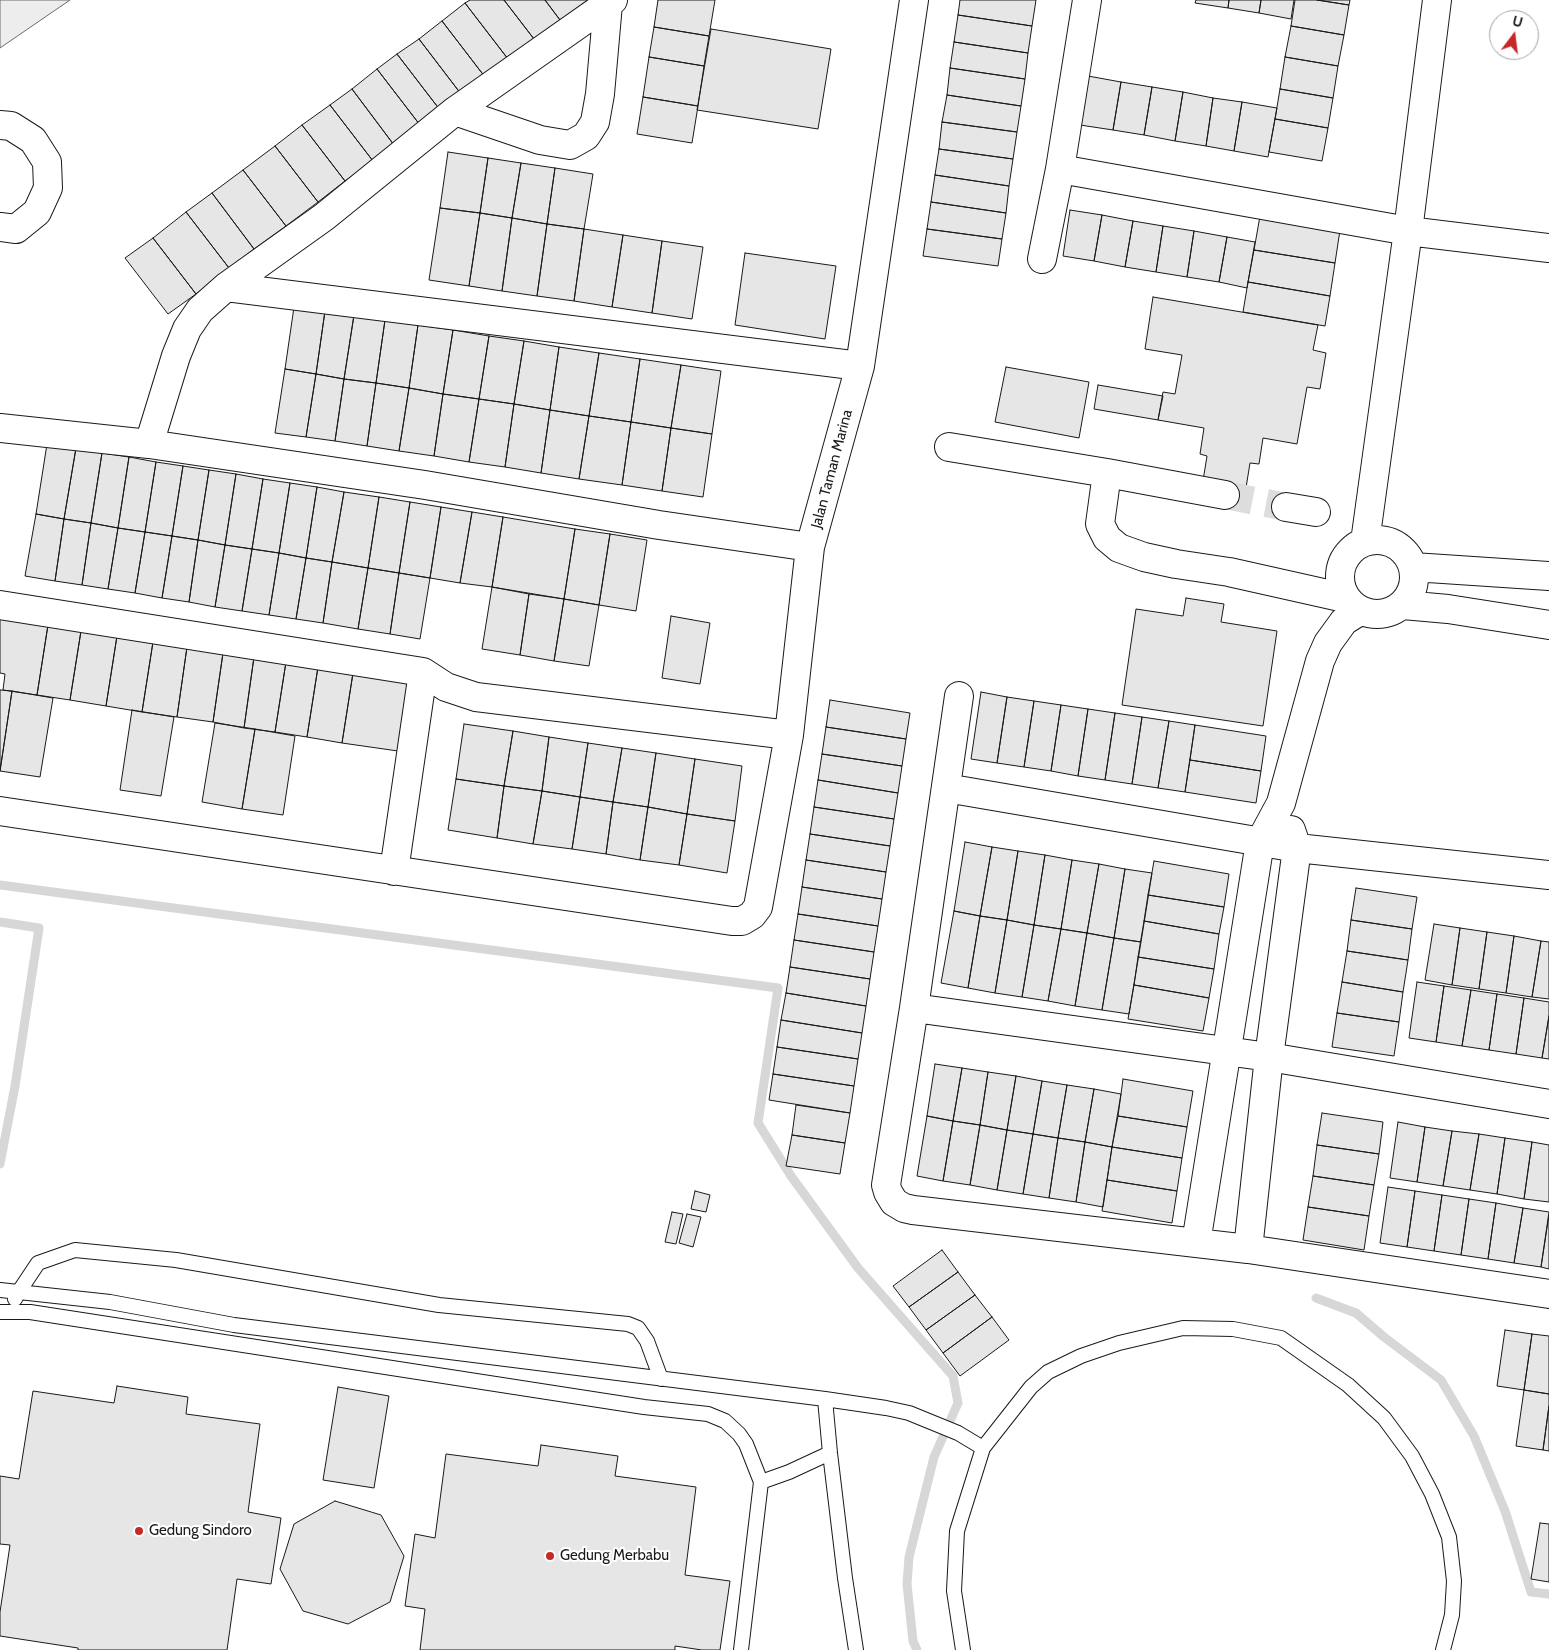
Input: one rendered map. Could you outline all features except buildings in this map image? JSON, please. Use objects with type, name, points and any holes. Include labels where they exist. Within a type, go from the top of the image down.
[{"type":"street","name":"Jalan Taman Marina","points":[[394,871],[732,921],[742,921],[748,918],[758,907],[789,735],[810,547],[860,366],[914,0]]},
{"type":"street","points":[[1042,259],[1060,168],[1087,0]]},
{"type":"street","points":[[1365,542],[1408,231],[1437,0]]},
{"type":"street","points":[[455,111],[540,140],[570,145],[586,136],[595,122],[610,2]]},
{"type":"street","points":[[149,444],[176,356],[187,329],[200,310],[226,287],[324,217],[455,111],[610,2]]},
{"type":"street","points":[[0,125],[11,126],[33,140],[47,162],[48,188],[37,212],[16,228],[0,227]]},
{"type":"street","points":[[1060,168],[1408,231],[1549,248]]},
{"type":"street","points":[[226,287],[860,366]]},
{"type":"street","points":[[0,428],[149,444],[425,485],[658,525],[810,547]]},
{"type":"street","points":[[949,447],[1107,473],[1224,495]]},
{"type":"street","points":[[1107,473],[1100,524],[1107,538],[1119,548],[1144,556],[1176,564],[1229,572],[1352,605],[1375,615],[1390,613],[1403,605],[1414,587],[1413,567],[1403,550],[1385,540],[1365,542],[1350,550],[1341,563],[1338,579],[1352,605]]},
{"type":"street","points":[[1286,507],[1316,512]]},
{"type":"street","points":[[1413,567],[1549,576]]},
{"type":"street","points":[[0,605],[424,672],[446,687],[476,697],[789,735]]},
{"type":"street","points":[[1196,1243],[1260,842],[1281,803],[1320,661],[1328,643],[1344,622],[1352,605]]},
{"type":"street","points":[[1403,605],[1448,609],[1549,625]]},
{"type":"street","points":[[0,811],[394,871],[424,672]]},
{"type":"street","points":[[959,696],[914,1008],[886,1185],[894,1202],[904,1208],[913,1210],[1196,1243],[1549,1294]]},
{"type":"street","points":[[946,788],[1298,848],[1549,875]]},
{"type":"street","points":[[1248,1250],[1269,1057],[1298,848],[1281,803]]},
{"type":"street","points":[[914,1008],[1269,1057],[1549,1104]]},
{"type":"lane","points":[[5,1312],[38,1263],[74,1250],[176,1260],[439,1305],[628,1324],[638,1328],[647,1341],[660,1379]]},
{"type":"lane","points":[[0,1290],[110,1302],[234,1325],[886,1408],[909,1413],[958,1433],[983,1448]]},
{"type":"lane","points":[[5,1312],[30,1312],[644,1407],[708,1414],[725,1421],[740,1434],[746,1444],[761,1482],[742,1650]]},
{"type":"lane","points":[[962,1650],[954,1591],[957,1531],[983,1448],[1037,1382],[1048,1372],[1081,1356],[1119,1343],[1183,1328],[1233,1329],[1281,1338],[1348,1385],[1384,1418],[1412,1456],[1432,1494],[1449,1537],[1454,1581],[1452,1615],[1443,1650]]},
{"type":"lane","points":[[825,1399],[845,1578],[856,1650]]},
{"type":"lane","points":[[761,1482],[830,1453]]},
{"type":"shaded area","points":[[0,0],[70,0],[0,48]]},
{"type":"waterway","points":[[0,885],[778,988],[758,1123],[791,1176],[858,1268],[953,1376],[958,1403],[934,1457],[909,1557],[907,1584],[913,1641],[917,1650]]},
{"type":"waterway","points":[[0,922],[39,928],[15,1086],[0,1164]]},
{"type":"waterway","points":[[1316,1298],[1356,1313],[1384,1337],[1441,1380],[1474,1436],[1505,1511],[1531,1592],[1549,1594]]},
{"type":"tunnel","points":[[1225,495],[1286,507]]},
{"type":"place","name":"Gedung Sindoro","points":[[139,1531]]},
{"type":"place","name":"Gedung Merbabu","points":[[550,1556]]}]
